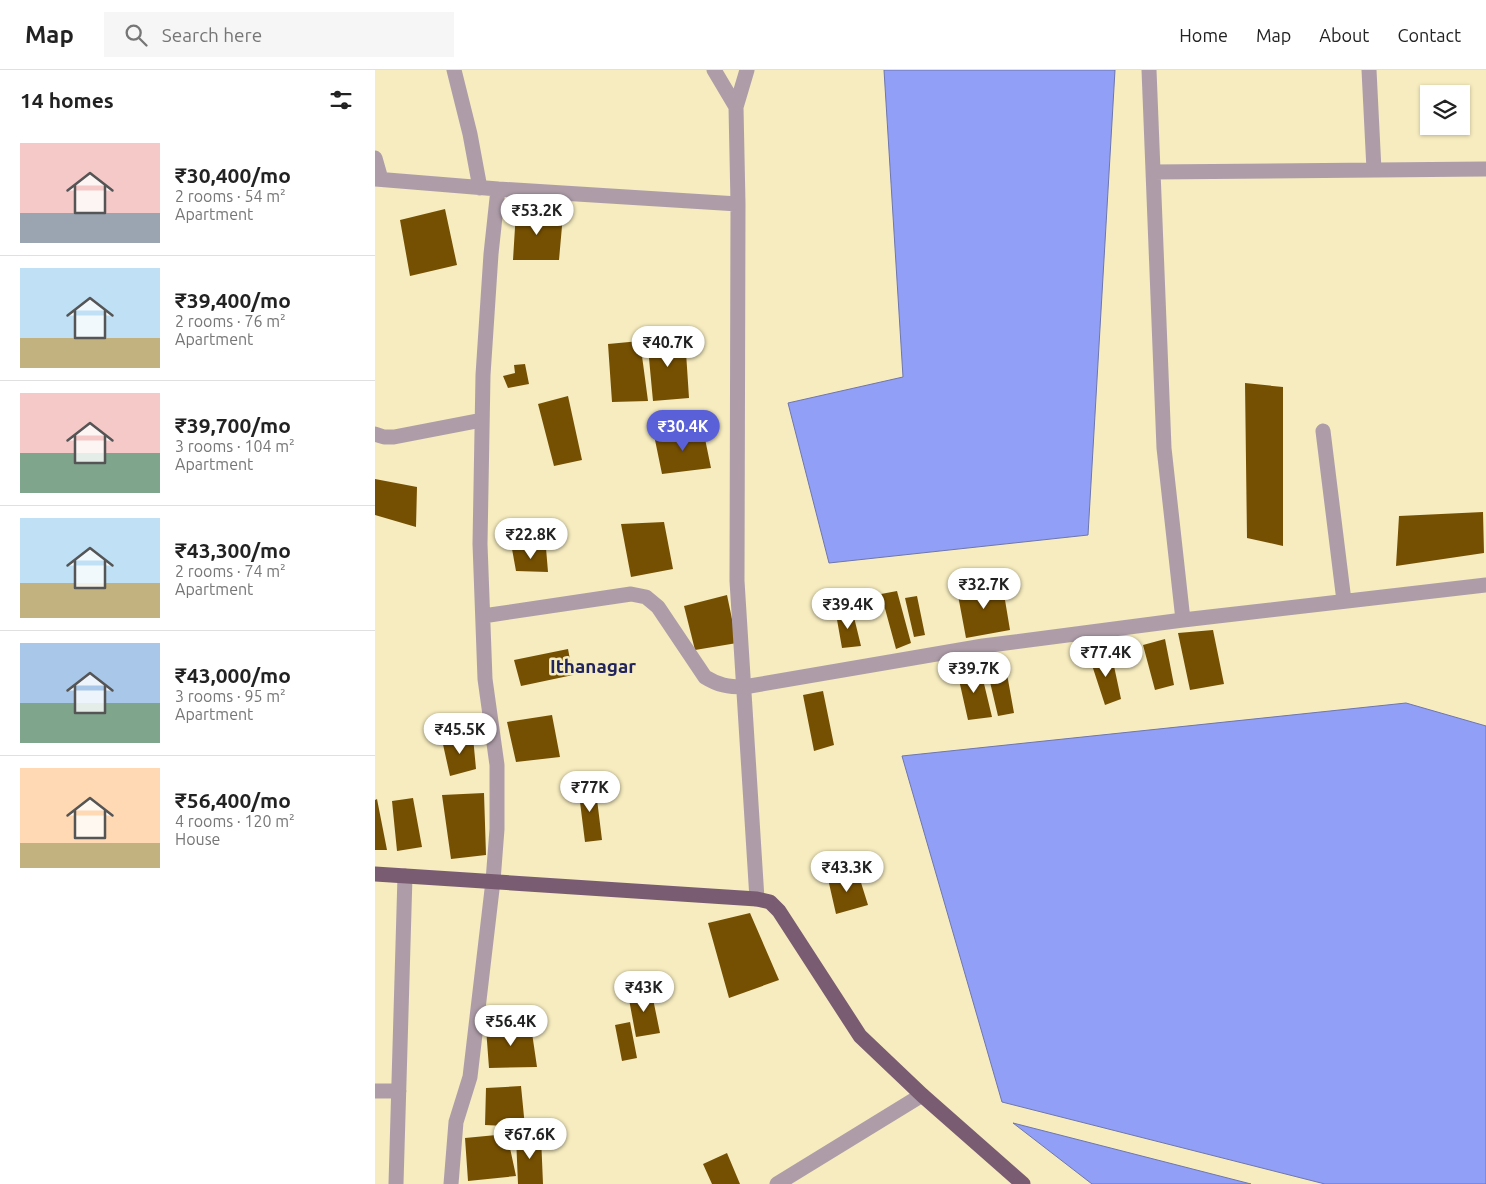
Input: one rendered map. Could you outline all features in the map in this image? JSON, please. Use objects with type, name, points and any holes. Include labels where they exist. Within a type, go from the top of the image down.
[{"type":"main road","points":[[375,874],[770,902],[779,911],[860,1036],[922,1095],[1023,1184]]},
{"type":"street","points":[[454,70],[470,134],[480,188]]},
{"type":"street","points":[[714,70],[736,107]]},
{"type":"street","points":[[747,70],[736,107],[738,204],[737,581],[757,900]]},
{"type":"street","points":[[1149,70],[1164,448],[1183,620]]},
{"type":"street","points":[[1369,70],[1374,170]]},
{"type":"street","points":[[375,158],[378,179],[480,188],[738,204]]},
{"type":"street","points":[[1153,172],[1485,170]]},
{"type":"street","points":[[451,1184],[456,1122],[470,1077],[493,881],[497,829],[497,765],[485,679],[480,544],[483,375],[491,254],[498,189]]},
{"type":"street","points":[[375,434],[384,437],[394,437],[482,420]]},
{"type":"street","points":[[1323,431],[1344,601]]},
{"type":"street","points":[[483,616],[631,594],[646,597],[658,608],[705,677],[715,683],[728,687],[744,687],[983,646],[1183,620],[1486,585]]},
{"type":"street","points":[[396,1184],[405,876]]},
{"type":"street","points":[[375,1091],[399,1092]]},
{"type":"street","points":[[778,1184],[922,1095]]},
{"type":"water","points":[[884,70],[1115,70],[1088,535],[829,563],[788,403],[903,377]]},
{"type":"water","points":[[1406,703],[1486,726],[1486,1184],[1325,1184],[1002,1102],[902,756]]},
{"type":"water","points":[[1013,1123],[1251,1184],[1092,1184]]},
{"type":"building","points":[[445,209],[457,265],[410,276],[400,220]]},
{"type":"building","points":[[516,211],[563,215],[559,260],[513,260]]},
{"type":"building","points":[[647,337],[685,337],[689,398],[653,401]]},
{"type":"building","points":[[640,341],[648,401],[612,402],[608,344]]},
{"type":"building","points":[[525,364],[529,384],[508,388],[503,376],[515,373],[514,365]]},
{"type":"building","points":[[1245,383],[1283,387],[1283,546],[1247,538]]},
{"type":"building","points":[[568,396],[582,460],[554,466],[538,404]]},
{"type":"building","points":[[703,429],[711,468],[662,474],[654,435]]},
{"type":"building","points":[[375,479],[417,487],[416,527],[375,515]]},
{"type":"building","points":[[1483,512],[1484,553],[1396,566],[1399,516]]},
{"type":"building","points":[[664,522],[673,569],[631,577],[621,524]]},
{"type":"building","points":[[546,548],[548,572],[516,571],[512,549]]},
{"type":"building","points":[[1002,582],[1010,630],[966,638],[957,590]]},
{"type":"building","points":[[897,591],[911,643],[896,649],[881,594]]},
{"type":"building","points":[[727,595],[737,643],[695,650],[684,606]]},
{"type":"building","points":[[917,596],[925,635],[914,637],[905,598]]},
{"type":"building","points":[[852,609],[861,646],[842,648],[836,614]]},
{"type":"building","points":[[1213,630],[1224,684],[1190,690],[1178,633]]},
{"type":"building","points":[[1165,639],[1174,685],[1155,690],[1143,645]]},
{"type":"building","points":[[568,649],[573,675],[521,686],[514,660]]},
{"type":"building","points":[[1111,652],[1121,699],[1105,705],[1090,659]]},
{"type":"building","points":[[1005,663],[1014,713],[998,716],[986,665]]},
{"type":"building","points":[[980,667],[992,717],[968,720],[957,671]]},
{"type":"building","points":[[823,691],[834,745],[814,751],[803,695]]},
{"type":"building","points":[[552,715],[560,757],[516,762],[507,722]]},
{"type":"building","points":[[473,737],[476,769],[450,776],[442,740]]},
{"type":"building","points":[[595,783],[602,840],[585,842],[578,786]]},
{"type":"building","points":[[484,793],[486,855],[451,859],[442,795]]},
{"type":"building","points":[[413,798],[422,847],[397,851],[392,801]]},
{"type":"building","points":[[377,799],[387,850],[375,850],[375,800]]},
{"type":"building","points":[[858,873],[868,905],[836,914],[828,879]]},
{"type":"building","points":[[750,913],[779,980],[729,998],[708,923]]},
{"type":"building","points":[[651,989],[660,1033],[636,1037],[628,994]]},
{"type":"building","points":[[630,1022],[637,1058],[622,1061],[615,1025]]},
{"type":"building","points":[[531,1026],[537,1067],[489,1068],[486,1028]]},
{"type":"building","points":[[521,1086],[525,1127],[485,1125],[486,1088]]},
{"type":"building","points":[[507,1134],[516,1176],[468,1181],[465,1138]]},
{"type":"building","points":[[541,1136],[543,1184],[518,1184],[516,1137]]},
{"type":"building","points":[[727,1153],[740,1184],[712,1184],[703,1164]]},
{"type":"district","name":"Ithanagar","points":[[593,666]]}]
